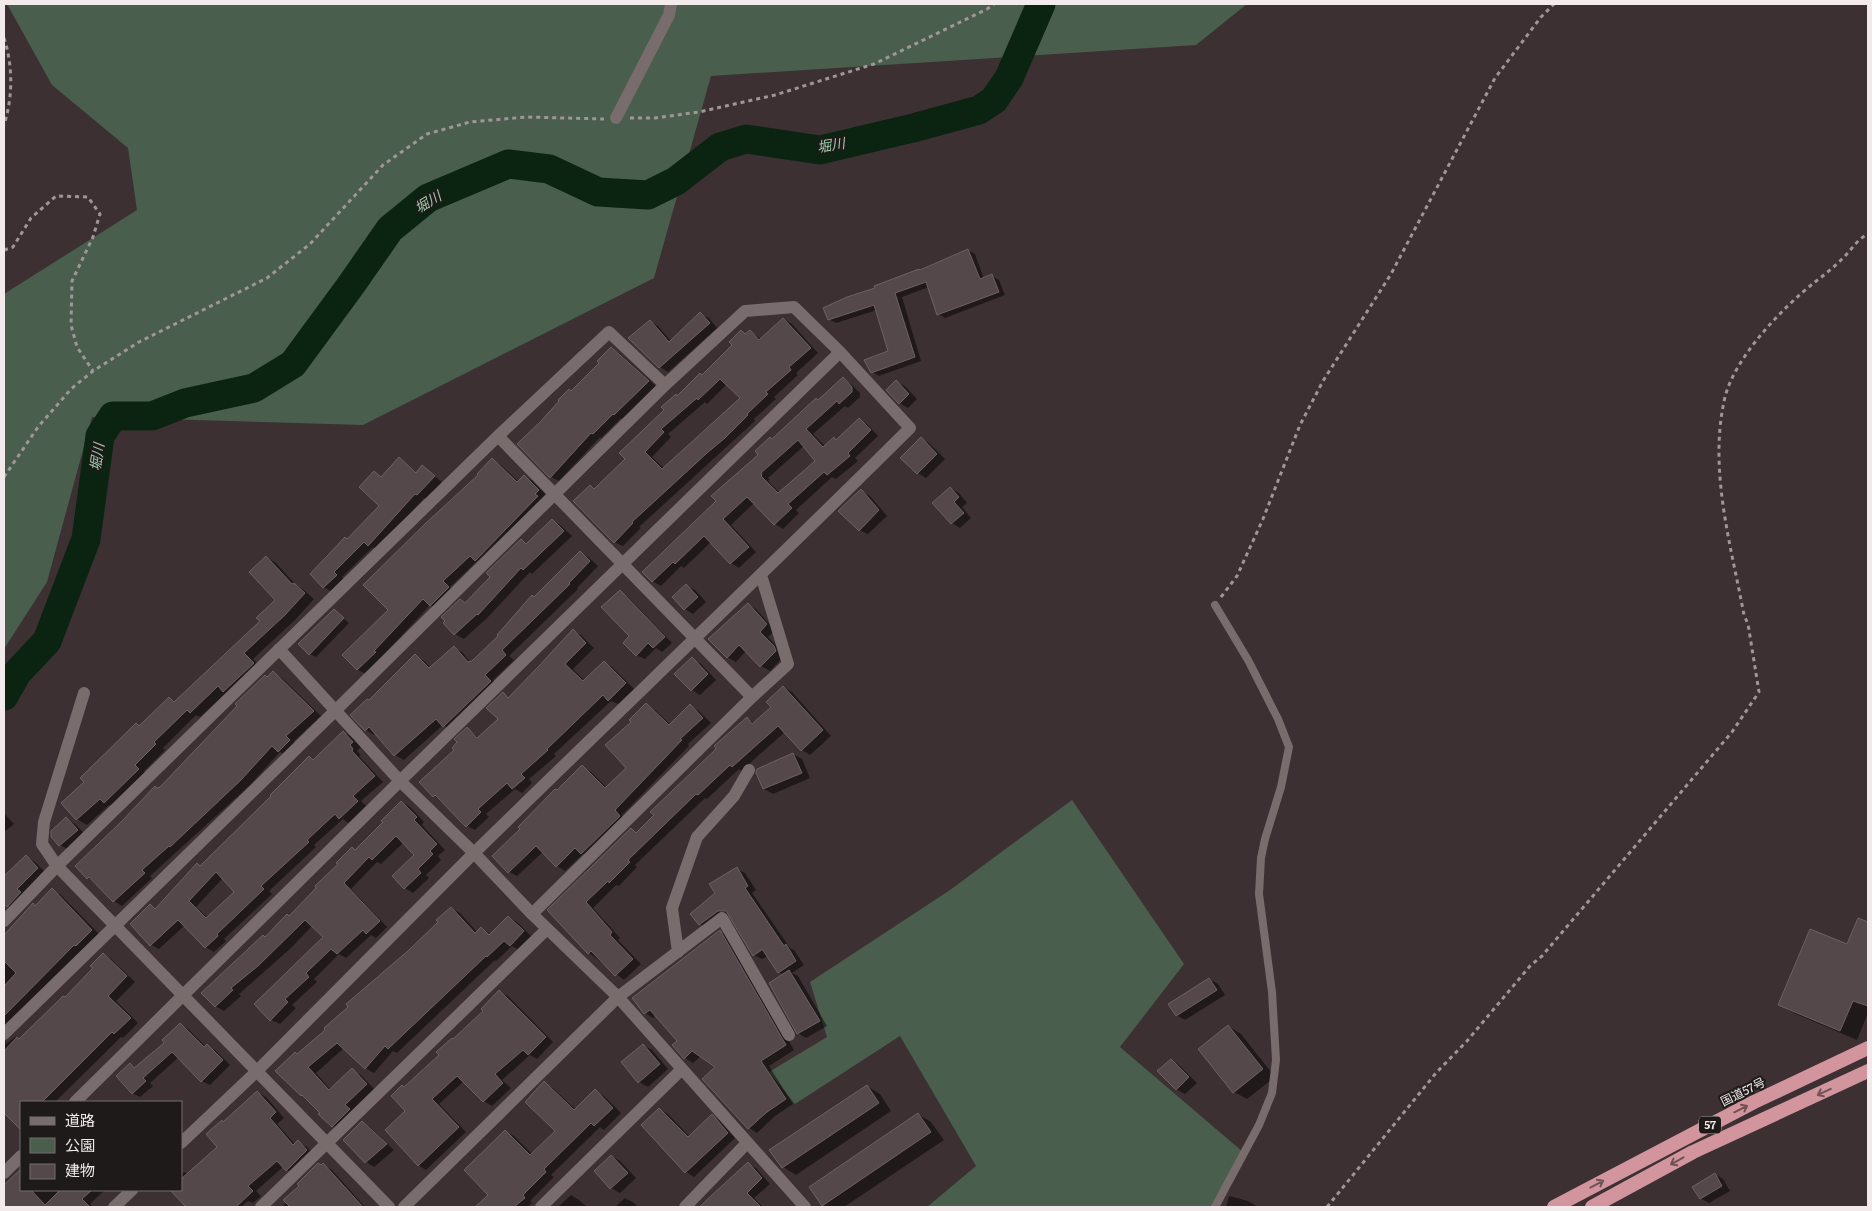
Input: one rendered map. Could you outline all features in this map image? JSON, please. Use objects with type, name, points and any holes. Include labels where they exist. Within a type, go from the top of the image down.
[{"type":"highway","name":"国道57号","points":[[1554,1207],[1754,1102],[1868,1048]]},
{"type":"highway","name":"57","points":[[1592,1207],[1693,1152],[1868,1071]]},
{"type":"street","points":[[616,118],[669,15],[671,4]]},
{"type":"street","points":[[4,1034],[665,385],[745,311],[794,307],[840,352],[910,428],[474,853],[257,1071],[182,1142]]},
{"type":"street","points":[[4,921],[57,866],[279,649],[498,436],[609,332],[665,385]]},
{"type":"street","points":[[76,1101],[400,781],[840,352]]},
{"type":"street","points":[[498,436],[752,697]]},
{"type":"street","points":[[532,914],[752,697],[788,664],[761,575]]},
{"type":"street","points":[[279,649],[400,781],[474,853],[547,929],[618,997],[805,1207]]},
{"type":"street","points":[[84,693],[44,822],[42,844],[57,866],[389,1207]]},
{"type":"street","points":[[678,952],[672,908],[697,837],[734,796],[749,770]]},
{"type":"street","points":[[404,1207],[618,997],[722,918],[789,1035]]},
{"type":"street","points":[[262,1207],[547,929]]},
{"type":"street","points":[[541,1207],[682,1069]]},
{"type":"street","points":[[685,1207],[748,1143]]},
{"type":"street","points":[[4,1173],[20,1157]]},
{"type":"street","points":[[114,1207],[131,1191]]},
{"type":"lane","points":[[1215,605],[1248,660],[1278,719],[1288,747],[1282,787],[1265,839],[1261,858],[1259,894],[1272,992],[1276,1060],[1272,1094],[1259,1125],[1215,1207]]},
{"type":"path","points":[[4,477],[38,427],[71,389],[139,342],[267,278],[310,244],[383,165],[427,134],[470,122],[526,117],[600,120],[655,118],[690,113],[775,95],[874,64],[994,4]]},
{"type":"path","points":[[1215,605],[1236,576],[1263,519],[1300,425],[1323,381],[1392,274],[1495,78],[1540,17],[1554,4]]},
{"type":"path","points":[[4,38],[12,85],[4,125]]},
{"type":"path","points":[[4,250],[13,247],[32,218],[56,196],[88,197],[100,214],[93,237],[72,281],[72,325],[77,347],[94,372]]},
{"type":"path","points":[[1327,1207],[1436,1072],[1467,1041],[1530,966],[1542,956],[1726,740],[1759,692],[1748,624],[1744,616],[1723,501],[1719,462],[1726,397],[1735,374],[1766,328],[1806,289],[1841,260],[1860,238],[1868,234]]},
{"type":"green space","points":[[7,4],[1247,4],[1196,45],[711,76],[654,278],[363,425],[92,417],[47,582],[4,649],[4,294],[137,210],[128,148],[52,85]]},
{"type":"green space","points":[[1072,800],[1184,964],[1120,1047],[1243,1152],[1213,1207],[927,1207],[976,1166],[900,1036],[795,1104],[769,1072],[827,1037],[810,982],[950,890]]},
{"type":"building","points":[[968,249],[980,279],[992,274],[999,292],[937,315],[926,282],[895,293],[915,357],[871,373],[864,360],[888,351],[874,305],[828,320],[823,308]]},
{"type":"building","points":[[700,312],[710,323],[659,368],[628,338],[650,320],[669,342]]},
{"type":"building","points":[[783,318],[811,348],[789,367],[791,370],[766,392],[768,394],[725,438],[632,522],[614,543],[573,501],[590,485],[594,489],[625,459],[619,453],[664,410],[661,407],[676,394],[677,396],[700,373],[702,375],[732,345],[729,342],[741,330],[745,334],[750,330],[759,340]],"holes":[[[720,379],[740,398],[662,469],[645,452],[664,432],[661,429],[697,398],[698,400]]]},
{"type":"building","points":[[611,347],[649,381],[593,434],[591,433],[550,478],[517,444],[541,421],[569,389],[571,391],[599,363],[597,361]]},
{"type":"building","points":[[843,377],[852,387],[852,392],[839,404],[837,401],[806,429],[823,447],[834,437],[836,440],[859,418],[871,430],[848,453],[850,456],[827,475],[824,472],[788,504],[792,508],[774,525],[747,497],[723,519],[749,547],[730,564],[704,536],[675,564],[673,562],[652,582],[642,572],[716,501],[711,496],[758,455],[755,451],[770,437],[772,439],[816,398],[818,400]],"holes":[[[798,440],[815,461],[778,493],[761,476],[761,473]]]},
{"type":"building","points":[[896,380],[909,394],[899,404],[886,390]]},
{"type":"building","points":[[921,437],[937,454],[917,474],[900,458]]},
{"type":"building","points":[[399,457],[416,473],[422,465],[435,476],[417,495],[415,494],[368,546],[364,542],[334,572],[337,575],[323,588],[310,574],[345,537],[347,539],[379,506],[359,487],[374,471],[381,477]]},
{"type":"building","points":[[492,458],[517,482],[524,475],[539,490],[535,494],[538,496],[475,561],[470,556],[443,581],[449,587],[430,606],[423,599],[374,651],[376,652],[357,670],[342,655],[388,610],[363,585],[478,475]]},
{"type":"building","points":[[950,487],[959,497],[954,502],[964,513],[951,524],[932,503]]},
{"type":"building","points":[[861,489],[879,510],[859,531],[838,511]]},
{"type":"building","points":[[552,519],[564,531],[523,570],[521,568],[478,615],[454,635],[443,623],[445,621],[441,617],[460,599],[465,603],[490,577],[486,573],[521,539],[526,544]]},
{"type":"building","points":[[580,551],[590,561],[570,584],[502,650],[506,655],[485,675],[491,681],[443,727],[436,719],[394,756],[369,727],[365,731],[350,715],[367,699],[369,700],[415,654],[429,668],[454,646],[468,662],[472,661],[498,636],[532,595],[534,597]]},
{"type":"building","points":[[266,556],[292,584],[294,583],[305,593],[285,615],[244,653],[254,663],[223,692],[218,686],[190,713],[187,710],[154,742],[156,744],[135,765],[139,769],[104,803],[100,799],[76,820],[61,803],[84,782],[80,778],[136,723],[139,726],[169,697],[174,702],[260,621],[256,618],[275,600],[249,572]]},
{"type":"building","points":[[686,584],[698,597],[684,610],[672,597]]},
{"type":"building","points":[[620,590],[665,637],[653,648],[648,643],[636,656],[623,643],[629,636],[601,607]]},
{"type":"building","points":[[748,603],[767,624],[760,632],[774,646],[776,651],[760,667],[739,645],[727,658],[708,639]]},
{"type":"building","points":[[334,609],[344,618],[309,655],[298,644]]},
{"type":"building","points":[[573,629],[586,643],[565,664],[583,681],[604,661],[626,683],[608,701],[603,695],[521,774],[525,778],[512,789],[507,783],[478,809],[481,812],[466,827],[435,795],[433,797],[419,782],[454,750],[452,748],[457,742],[454,739],[467,727],[477,738],[498,719],[486,708],[503,692],[508,698]]},
{"type":"building","points":[[692,657],[708,674],[691,691],[674,674]]},
{"type":"building","points":[[273,671],[314,711],[286,736],[290,740],[278,752],[272,746],[241,780],[170,847],[142,870],[145,873],[113,902],[89,877],[87,879],[75,866],[155,786],[157,788],[160,787],[237,706],[235,704],[265,675],[267,677]]},
{"type":"building","points":[[783,686],[823,730],[801,751],[778,726],[732,767],[730,765],[698,795],[696,794],[628,860],[630,862],[609,883],[608,881],[586,902],[612,932],[610,935],[633,959],[615,976],[591,951],[588,954],[547,910],[631,828],[636,833],[654,815],[650,812],[716,749],[714,746],[747,717],[752,724],[771,707],[766,702]]},
{"type":"building","points":[[646,703],[669,725],[690,704],[703,718],[680,739],[682,740],[615,810],[620,816],[581,854],[575,848],[556,867],[536,846],[508,873],[492,856],[520,829],[518,827],[555,789],[557,790],[582,765],[605,788],[626,768],[605,745],[631,722],[629,720]]},
{"type":"building","points":[[343,731],[353,742],[350,745],[353,749],[352,751],[375,776],[353,796],[358,801],[339,819],[335,814],[307,840],[309,842],[261,886],[264,889],[205,948],[178,920],[150,946],[130,924],[150,904],[155,909],[197,863],[200,866],[309,756],[313,760]],"holes":[[[216,872],[234,892],[206,918],[189,901]]]},
{"type":"building","points":[[793,753],[802,773],[763,789],[756,773],[757,769]]},
{"type":"building","points":[[401,801],[417,817],[414,820],[437,844],[430,851],[433,854],[418,869],[421,873],[404,889],[392,876],[414,855],[396,836],[372,860],[369,857],[344,883],[380,921],[366,934],[363,930],[337,954],[331,949],[306,973],[309,977],[285,999],[288,1002],[270,1021],[254,1004],[323,937],[305,920],[258,966],[231,988],[233,990],[215,1007],[201,993],[263,935],[265,937],[287,914],[289,916],[316,888],[315,886],[338,864],[336,863],[352,847],[355,850]]},
{"type":"building","points":[[66,817],[78,830],[59,846],[51,837],[51,831]]},
{"type":"building","points":[[26,855],[38,868],[17,889],[21,892],[7,907],[4,904],[4,876]]},
{"type":"building","points":[[737,867],[748,886],[745,888],[784,946],[786,944],[796,961],[778,973],[762,949],[753,956],[726,911],[718,911],[699,925],[690,914],[715,893],[709,884]]},
{"type":"building","points":[[52,888],[92,930],[76,946],[74,945],[4,1016],[4,986],[16,973],[4,961],[4,935],[33,903],[35,906]]},
{"type":"building","points":[[451,907],[475,933],[481,927],[489,935],[508,916],[524,931],[510,946],[504,941],[486,956],[388,1049],[385,1046],[365,1069],[337,1043],[308,1067],[329,1090],[352,1068],[367,1084],[345,1105],[350,1109],[332,1127],[302,1095],[275,1071],[295,1052],[297,1054],[325,1030],[324,1028],[348,1007],[346,1004],[409,950],[438,922],[436,920]]},
{"type":"building","points":[[1858,918],[1868,922],[1868,1006],[1853,1001],[1840,1031],[1778,1005],[1810,929],[1847,944]]},
{"type":"building","points":[[720,930],[786,1045],[761,1061],[786,1099],[767,1112],[748,1129],[702,1079],[715,1067],[692,1051],[684,1059],[672,1045],[677,1041],[650,1010],[644,1014],[632,998]]},
{"type":"building","points":[[103,953],[127,976],[108,996],[131,1018],[114,1034],[112,1032],[43,1101],[20,1101],[20,1129],[4,1113],[4,1051],[63,996],[65,997],[93,968],[90,966]]},
{"type":"building","points":[[789,970],[820,1021],[797,1034],[769,983]]},
{"type":"building","points":[[1209,978],[1217,990],[1176,1016],[1168,1004]]},
{"type":"building","points":[[499,990],[546,1037],[528,1055],[523,1050],[495,1074],[503,1083],[483,1102],[457,1076],[432,1099],[459,1127],[418,1166],[385,1130],[405,1111],[391,1096],[402,1085],[404,1087],[439,1055],[436,1052],[483,1011],[481,1009]]},
{"type":"building","points":[[180,1023],[204,1047],[207,1044],[223,1060],[201,1082],[172,1052],[143,1078],[146,1081],[132,1094],[116,1076],[130,1063],[134,1068],[164,1043],[162,1040]]},
{"type":"building","points":[[1228,1025],[1263,1069],[1233,1093],[1198,1049]]},
{"type":"building","points":[[643,1044],[660,1064],[638,1083],[621,1062]]},
{"type":"building","points":[[1171,1059],[1189,1077],[1176,1090],[1157,1071]]},
{"type":"building","points":[[544,1081],[574,1110],[595,1089],[613,1108],[594,1126],[591,1123],[544,1169],[546,1172],[523,1195],[525,1198],[514,1207],[475,1207],[488,1195],[464,1170],[505,1130],[530,1155],[555,1131],[525,1102]]},
{"type":"building","points":[[867,1085],[879,1103],[782,1168],[769,1150]]},
{"type":"building","points":[[257,1091],[276,1112],[270,1118],[293,1145],[298,1140],[307,1150],[286,1171],[277,1161],[248,1186],[253,1191],[236,1207],[186,1207],[171,1191],[182,1191],[182,1178],[217,1147],[206,1134],[222,1120],[223,1122]]},
{"type":"building","points":[[659,1108],[688,1137],[712,1114],[728,1133],[685,1173],[641,1125]]},
{"type":"building","points":[[918,1113],[931,1132],[822,1206],[809,1187]]},
{"type":"building","points":[[362,1121],[387,1144],[365,1163],[343,1140]]},
{"type":"building","points":[[611,1155],[628,1173],[610,1189],[594,1171]]},
{"type":"building","points":[[748,1162],[762,1178],[747,1193],[761,1207],[699,1207]]},
{"type":"building","points":[[318,1163],[321,1165],[323,1163],[363,1207],[290,1207],[283,1200],[299,1186],[297,1184]]},
{"type":"building","points":[[20,1170],[20,1191],[32,1191],[45,1205],[59,1191],[91,1191],[82,1199],[90,1207],[4,1207],[4,1185]]},
{"type":"building","points":[[1715,1173],[1722,1186],[1700,1199],[1692,1187]]},
{"type":"waterway","name":"堀川","points":[[4,696],[17,673],[47,641],[86,539],[100,436],[113,416],[152,416],[185,403],[254,388],[293,364],[390,229],[428,198],[508,164],[549,169],[598,192],[648,195],[676,181],[720,147],[746,139],[820,150],[979,110],[994,100],[1009,78],[1041,4]]}]
